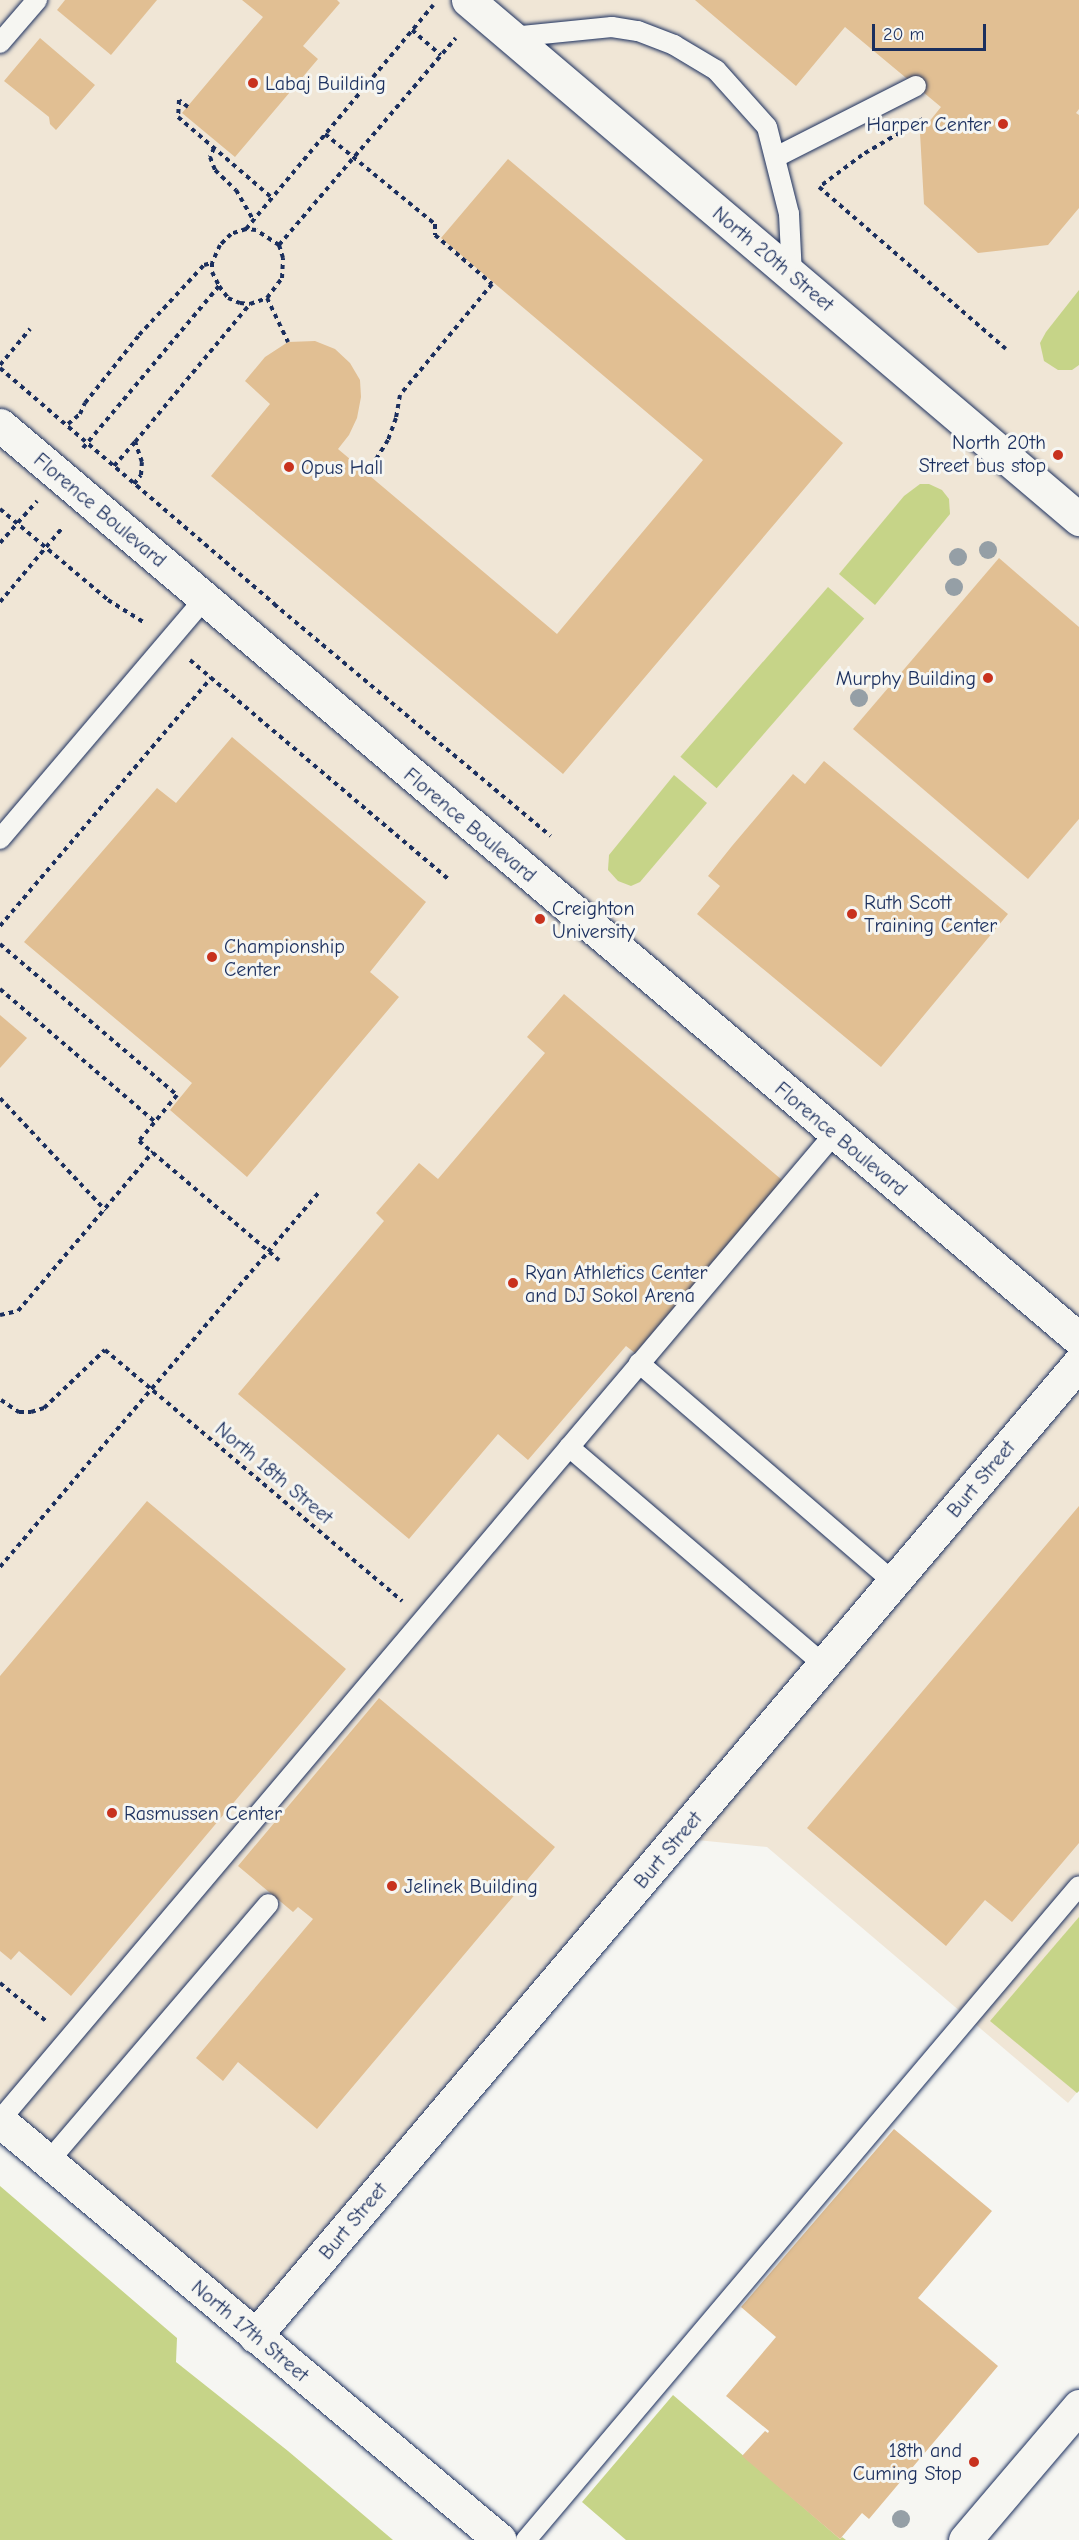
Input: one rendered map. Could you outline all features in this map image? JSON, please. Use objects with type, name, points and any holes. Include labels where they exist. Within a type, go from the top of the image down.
[{"type":"main road","name":"North 20th Street","points":[[474,5],[1079,519]]},
{"type":"main road","name":"Florence Boulevard","points":[[0,425],[834,1134],[1079,1339]]},
{"type":"main road","name":"Burt Street","points":[[255,2336],[1079,1364]]},
{"type":"main road","name":"North 17th Street","points":[[0,2120],[500,2540]]},
{"type":"main road","points":[[965,2540],[1079,2406]]},
{"type":"lane","points":[[0,43],[37,0]]},
{"type":"lane","points":[[512,37],[612,27],[638,31],[675,45],[716,70],[767,127],[789,214],[792,275]]},
{"type":"lane","points":[[776,157],[915,86]]},
{"type":"lane","points":[[0,839],[204,599]]},
{"type":"lane","points":[[0,2120],[834,1134]]},
{"type":"lane","points":[[639,1363],[894,1582]]},
{"type":"lane","points":[[568,1447],[824,1665]]},
{"type":"lane","points":[[526,2540],[1079,1886]]},
{"type":"lane","points":[[48,2162],[268,1904]]},
{"type":"path","points":[[246,229],[252,218],[272,198],[437,0]]},
{"type":"path","points":[[279,245],[441,55],[474,5]]},
{"type":"path","points":[[412,30],[441,55]]},
{"type":"path","points":[[188,107],[179,100],[178,117],[272,198]]},
{"type":"path","points":[[931,113],[862,154],[819,187],[1006,349]]},
{"type":"path","points":[[325,134],[435,224],[435,236],[492,284],[400,394],[396,418],[388,440],[367,473]]},
{"type":"path","points":[[214,148],[210,157],[215,170],[236,190],[252,218]]},
{"type":"path","points":[[0,602],[250,304],[267,298],[282,278],[283,258],[279,245],[256,230],[246,229],[231,234],[220,245],[212,263],[212,272],[228,298],[250,304]]},
{"type":"path","points":[[68,424],[80,414],[85,403],[147,327],[204,264],[212,263]]},
{"type":"path","points":[[0,543],[60,476],[219,286]]},
{"type":"path","points":[[267,298],[288,342]]},
{"type":"path","points":[[30,329],[0,367],[134,484],[550,836]]},
{"type":"path","points":[[134,484],[141,475],[142,462],[135,442]]},
{"type":"path","points":[[0,508],[120,610],[141,620],[168,642],[448,879]]},
{"type":"path","points":[[0,926],[211,678]]},
{"type":"path","points":[[0,944],[177,1095],[139,1141],[279,1260]]},
{"type":"path","points":[[0,989],[155,1122]]},
{"type":"path","points":[[0,1098],[105,1210]]},
{"type":"path","points":[[0,1315],[18,1311],[153,1152]]},
{"type":"path","points":[[0,1567],[320,1191]]},
{"type":"path","name":"North 18th Street","points":[[1,1400],[19,1413],[44,1408],[105,1350],[423,1618]]},
{"type":"path","points":[[0,1983],[68,2040]]},
{"type":"shaded area","name":"Creighton University","points":[[0,0],[1079,0],[1079,2090],[1068,2103],[767,1847],[677,1838],[255,2336],[0,2121]]},
{"type":"green space","points":[[1079,290],[1079,365],[1072,370],[1058,370],[1044,361],[1040,343]]},
{"type":"green space","points":[[920,484],[929,484],[942,490],[949,499],[950,514],[875,605],[839,574],[904,496]]},
{"type":"green space","points":[[828,587],[864,618],[717,788],[680,757]]},
{"type":"green space","points":[[674,775],[707,803],[640,882],[631,886],[618,881],[608,870],[609,855]]},
{"type":"green space","points":[[1079,1917],[1079,2091],[1077,2093],[990,2021]]},
{"type":"green space","points":[[0,2186],[177,2338],[176,2362],[288,2451],[393,2540],[0,2540]]},
{"type":"green space","points":[[673,2395],[840,2539],[842,2537],[846,2540],[626,2540],[582,2502]]},
{"type":"building","points":[[65,0],[157,0],[111,55],[57,10]]},
{"type":"building","name":"Labaj Building","points":[[242,0],[337,0],[340,3],[303,46],[318,59],[235,157],[182,113],[263,17]]},
{"type":"building","name":"Harper Center","points":[[695,0],[1079,0],[1079,109],[1076,113],[1079,115],[1079,208],[1048,245],[978,253],[924,204],[920,133],[941,107],[845,27],[796,86]]},
{"type":"building","points":[[40,38],[95,85],[56,130],[50,124],[49,117],[4,81]]},
{"type":"building","name":"Opus Hall","points":[[508,159],[843,443],[563,774],[211,476],[270,404],[245,381],[265,357],[288,342],[315,341],[335,349],[350,363],[360,380],[361,397],[357,418],[349,435],[338,449],[557,634],[703,460],[441,238]]},
{"type":"building","name":"Murphy Building","points":[[999,558],[1079,627],[1079,819],[1028,879],[853,729]]},
{"type":"building","name":"Championship Center","points":[[232,737],[426,902],[370,972],[399,997],[247,1177],[170,1110],[192,1083],[24,942],[157,788],[176,803]]},
{"type":"building","name":"Ruth Scott Training Center","points":[[824,761],[1008,914],[881,1067],[697,914],[720,886],[708,876],[732,846],[793,774],[805,784]]},
{"type":"building","name":"Ryan Athletics Center and DJ Sokol Arena","points":[[564,994],[782,1180],[635,1353],[626,1346],[528,1460],[498,1434],[409,1539],[238,1394],[384,1221],[376,1213],[419,1163],[438,1179],[545,1053],[527,1037]]},
{"type":"building","points":[[0,1015],[27,1038],[0,1068]]},
{"type":"building","name":"Rasmussen Center","points":[[147,1501],[346,1669],[71,1996],[19,1951],[11,1960],[0,1951],[0,1676]]},
{"type":"building","points":[[1079,1506],[1079,1843],[1012,1922],[985,1900],[946,1946],[807,1828]]},
{"type":"building","name":"Jelinek Building","points":[[379,1698],[555,1847],[317,2129],[238,2062],[223,2081],[196,2058],[313,1919],[298,1907],[293,1912],[238,1866]]},
{"type":"building","points":[[894,2129],[992,2211],[918,2298],[998,2366],[869,2519],[862,2513],[840,2539],[742,2456],[765,2431],[768,2433],[769,2431],[726,2396],[776,2337],[741,2307]]},
{"type":"place","name":"Labaj Building","points":[[253,83]]},
{"type":"place","name":"Harper Center","points":[[1003,124]]},
{"type":"place","name":"North 20th Street bus stop","points":[[1058,455]]},
{"type":"place","name":"Opus Hall","points":[[289,467]]},
{"type":"place","name":"Murphy Building","points":[[988,678]]},
{"type":"place","name":"Ruth Scott Training Center","points":[[852,914]]},
{"type":"place","name":"Creighton University","points":[[540,919]]},
{"type":"place","name":"Championship Center","points":[[212,957]]},
{"type":"place","name":"Ryan Athletics Center and DJ Sokol Arena","points":[[513,1283]]},
{"type":"place","name":"Rasmussen Center","points":[[112,1813]]},
{"type":"place","name":"Jelinek Building","points":[[392,1886]]},
{"type":"place","name":"18th and Cuming Stop","points":[[974,2462]]}]
